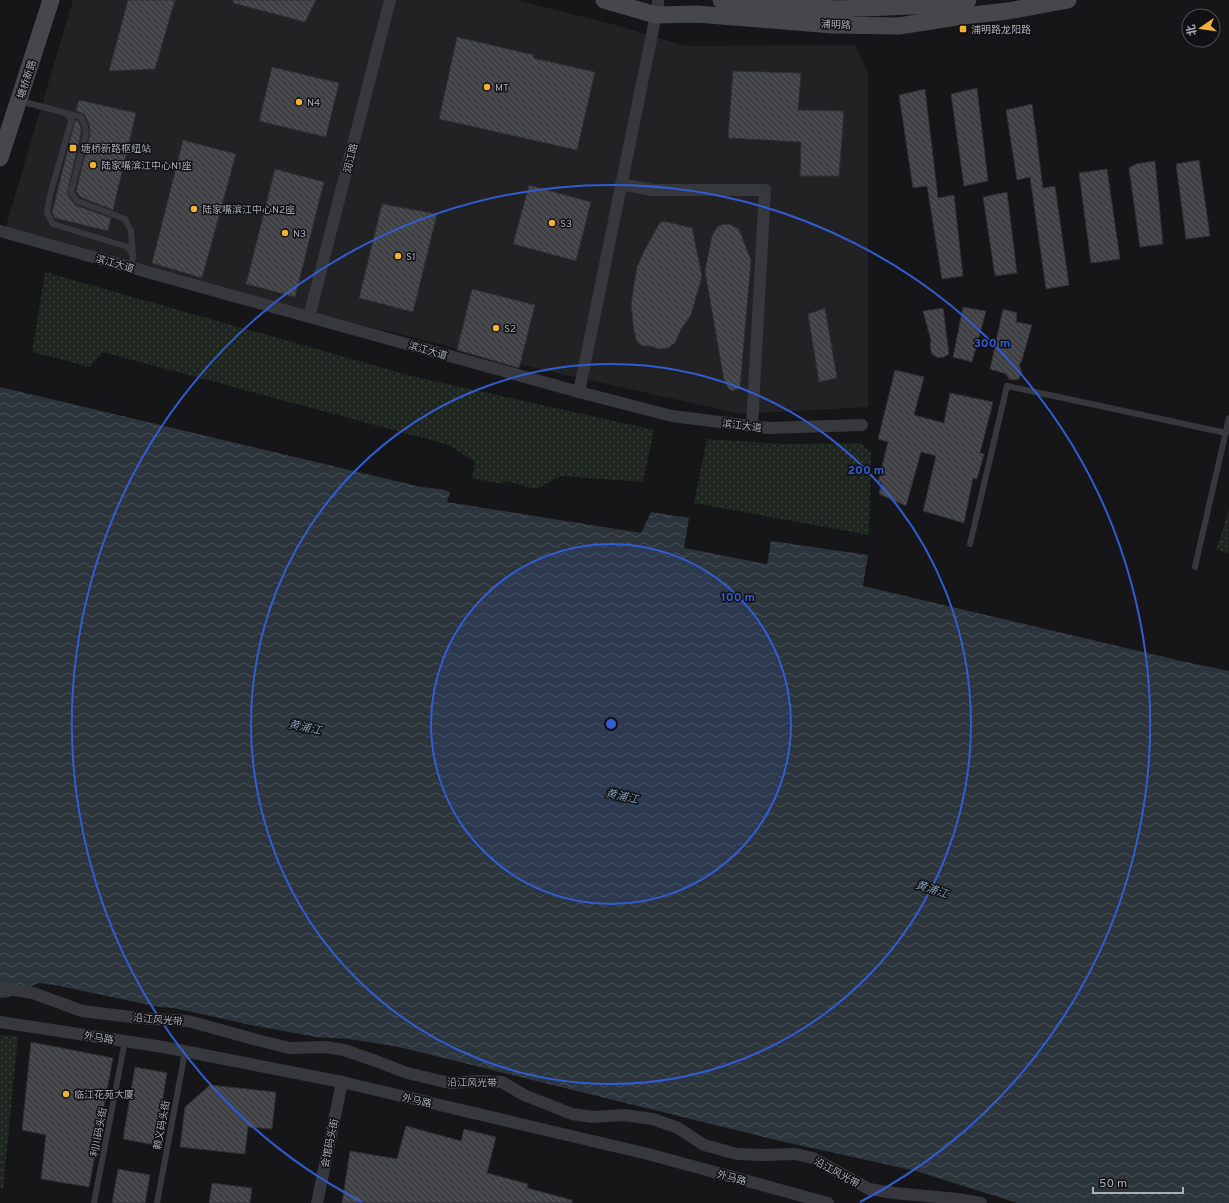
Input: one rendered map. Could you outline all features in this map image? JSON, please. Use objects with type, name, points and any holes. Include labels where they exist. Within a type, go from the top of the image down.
[{"type":"main road","name":"塘桥新路","points":[[0,158],[51,0]]},
{"type":"main road","name":"浦明路","points":[[604,0],[697,14],[832,25],[899,26],[963,16],[1008,12],[1068,0]]},
{"type":"main road","name":"浦明路","points":[[721,0],[836,9],[914,6],[968,0]]},
{"type":"street","name":"润江路","points":[[309,317],[390,0]]},
{"type":"street","points":[[578,392],[657,7]]},
{"type":"street","points":[[621,184],[652,190],[765,190],[752,426]]},
{"type":"street","name":"滨江大道","points":[[0,231],[132,262],[309,317],[578,392],[672,416],[768,428],[862,425]]},
{"type":"street","name":"沿江风光带","points":[[0,988],[33,993],[82,1011],[139,1018],[188,1021],[290,1048],[325,1047],[344,1050],[407,1073],[450,1083],[480,1081],[502,1082],[524,1095],[572,1114],[593,1117],[623,1116],[652,1119],[678,1128],[704,1145],[737,1154],[795,1154],[813,1158],[869,1189],[980,1202]]},
{"type":"street","name":"外马路","points":[[0,1022],[125,1041],[342,1082],[648,1154],[791,1198],[828,1203]]},
{"type":"street","name":"会馆码头街","points":[[317,1203],[342,1082]]},
{"type":"lane","points":[[18,101],[80,117],[85,126],[86,134],[71,192],[77,201],[125,219],[131,231],[132,262]]},
{"type":"lane","points":[[67,114],[71,120],[70,125],[50,195],[47,213],[53,224],[128,247],[132,262]]},
{"type":"lane","points":[[970,544],[1007,386],[1226,433]]},
{"type":"lane","points":[[1195,567],[1228,423]]},
{"type":"lane","name":"利川码头街","points":[[94,1203],[125,1041]]},
{"type":"lane","name":"赖义码头街","points":[[157,1203],[185,1052]]},
{"type":"shaded area","points":[[73,0],[516,0],[619,26],[685,46],[855,45],[868,73],[868,407],[741,414],[548,371],[3,236]]},
{"type":"shaded area","points":[[45,272],[415,377],[654,430],[643,482],[561,476],[536,489],[506,481],[502,484],[472,478],[475,462],[449,445],[103,352],[90,367],[32,352]]},
{"type":"shaded area","points":[[707,439],[785,444],[860,443],[871,452],[869,535],[694,503]]},
{"type":"shaded area","points":[[1229,509],[1229,553],[1216,550]]},
{"type":"shaded area","points":[[0,1035],[18,1036],[3,1189],[0,1188]]},
{"type":"water","name":"黄浦江","points":[[0,387],[421,487],[441,489],[450,492],[447,502],[641,533],[651,512],[689,518],[684,548],[767,564],[771,541],[868,555],[863,586],[1229,671],[1229,1203],[1017,1203],[916,1171],[776,1140],[399,1047],[349,1039],[316,1037],[251,1025],[174,1008],[159,1007],[55,985],[38,983],[9,997],[0,998]]},
{"type":"building","points":[[128,0],[175,0],[155,69],[109,71]]},
{"type":"building","points":[[233,0],[316,0],[305,22],[233,3]]},
{"type":"building","points":[[457,37],[534,55],[533,58],[595,72],[577,150],[439,119]]},
{"type":"building","name":"N4","points":[[272,67],[339,83],[326,137],[259,121]]},
{"type":"building","points":[[733,71],[801,73],[798,110],[844,111],[839,176],[800,176],[801,142],[728,138]]},
{"type":"building","points":[[977,88],[988,181],[964,186],[951,94]]},
{"type":"building","points":[[925,89],[938,198],[954,195],[963,276],[942,279],[927,186],[913,188],[899,95]]},
{"type":"building","points":[[79,100],[136,113],[113,210],[80,197],[76,191],[90,134],[89,124],[85,115],[76,111]]},
{"type":"building","points":[[1032,104],[1043,188],[1055,186],[1069,285],[1046,289],[1030,177],[1017,180],[1006,110]]},
{"type":"building","points":[[75,120],[78,121],[81,127],[81,134],[67,193],[75,205],[111,218],[108,231],[55,218],[52,213]]},
{"type":"building","name":"陆家嘴滨江中心N2座","points":[[183,140],[236,154],[202,278],[152,263]]},
{"type":"building","points":[[1199,160],[1210,236],[1186,239],[1176,164]]},
{"type":"building","points":[[1155,161],[1163,244],[1140,247],[1129,168],[1136,164]]},
{"type":"building","name":"N3","points":[[275,169],[324,182],[295,297],[246,284]]},
{"type":"building","points":[[1107,169],[1120,259],[1091,263],[1079,173]]},
{"type":"building","name":"S3","points":[[529,185],[591,202],[576,261],[513,244]]},
{"type":"building","points":[[1007,192],[1017,273],[995,276],[983,197]]},
{"type":"building","name":"S1","points":[[382,204],[437,214],[413,312],[359,298]]},
{"type":"building","points":[[663,221],[692,228],[702,276],[691,315],[681,329],[675,343],[668,348],[659,349],[650,346],[642,346],[637,342],[634,331],[631,304],[637,267],[659,224]]},
{"type":"building","points":[[724,224],[729,224],[739,229],[751,260],[740,387],[733,391],[729,389],[724,380],[705,271],[712,236],[717,227]]},
{"type":"building","name":"S2","points":[[472,289],[535,305],[519,368],[457,350]]},
{"type":"building","points":[[963,307],[986,311],[972,362],[953,357]]},
{"type":"building","points":[[825,308],[837,378],[819,382],[808,314]]},
{"type":"building","points":[[943,308],[949,354],[938,358],[932,354],[930,346],[931,341],[923,311]]},
{"type":"building","points":[[1003,309],[1017,313],[1016,322],[1032,325],[1022,360],[1019,365],[1022,371],[1019,379],[1009,379],[1006,374],[990,369]]},
{"type":"building","points":[[895,370],[924,377],[914,415],[944,423],[950,393],[993,402],[980,453],[984,454],[977,479],[973,478],[964,523],[923,511],[936,456],[921,452],[906,506],[879,494],[882,483],[878,482],[888,442],[878,439]]},
{"type":"building","name":"临江花苑大厦","points":[[31,1042],[113,1058],[89,1187],[41,1179],[46,1135],[22,1130]]},
{"type":"building","points":[[135,1067],[167,1073],[155,1145],[123,1139]]},
{"type":"building","points":[[210,1085],[276,1092],[272,1129],[248,1127],[245,1154],[180,1147],[185,1107]]},
{"type":"building","points":[[406,1126],[461,1141],[464,1129],[496,1137],[487,1173],[528,1184],[527,1188],[572,1200],[572,1203],[342,1203],[350,1151],[397,1159]]},
{"type":"building","points":[[118,1169],[150,1175],[145,1203],[112,1203]]},
{"type":"building","points":[[212,1183],[252,1188],[250,1203],[209,1203]]},
{"type":"place","name":"浦明路龙阳路","points":[[963,29]]},
{"type":"place","name":"MT","points":[[487,87]]},
{"type":"place","name":"N4","points":[[299,102]]},
{"type":"place","name":"塘桥新路枢纽站","points":[[73,148]]},
{"type":"place","name":"陆家嘴滨江中心N1座","points":[[93,165]]},
{"type":"place","name":"陆家嘴滨江中心N2座","points":[[194,209]]},
{"type":"place","name":"S3","points":[[552,223]]},
{"type":"place","name":"N3","points":[[285,233]]},
{"type":"place","name":"S1","points":[[398,256]]},
{"type":"place","name":"S2","points":[[496,328]]},
{"type":"place","name":"临江花苑大厦","points":[[66,1094]]}]
